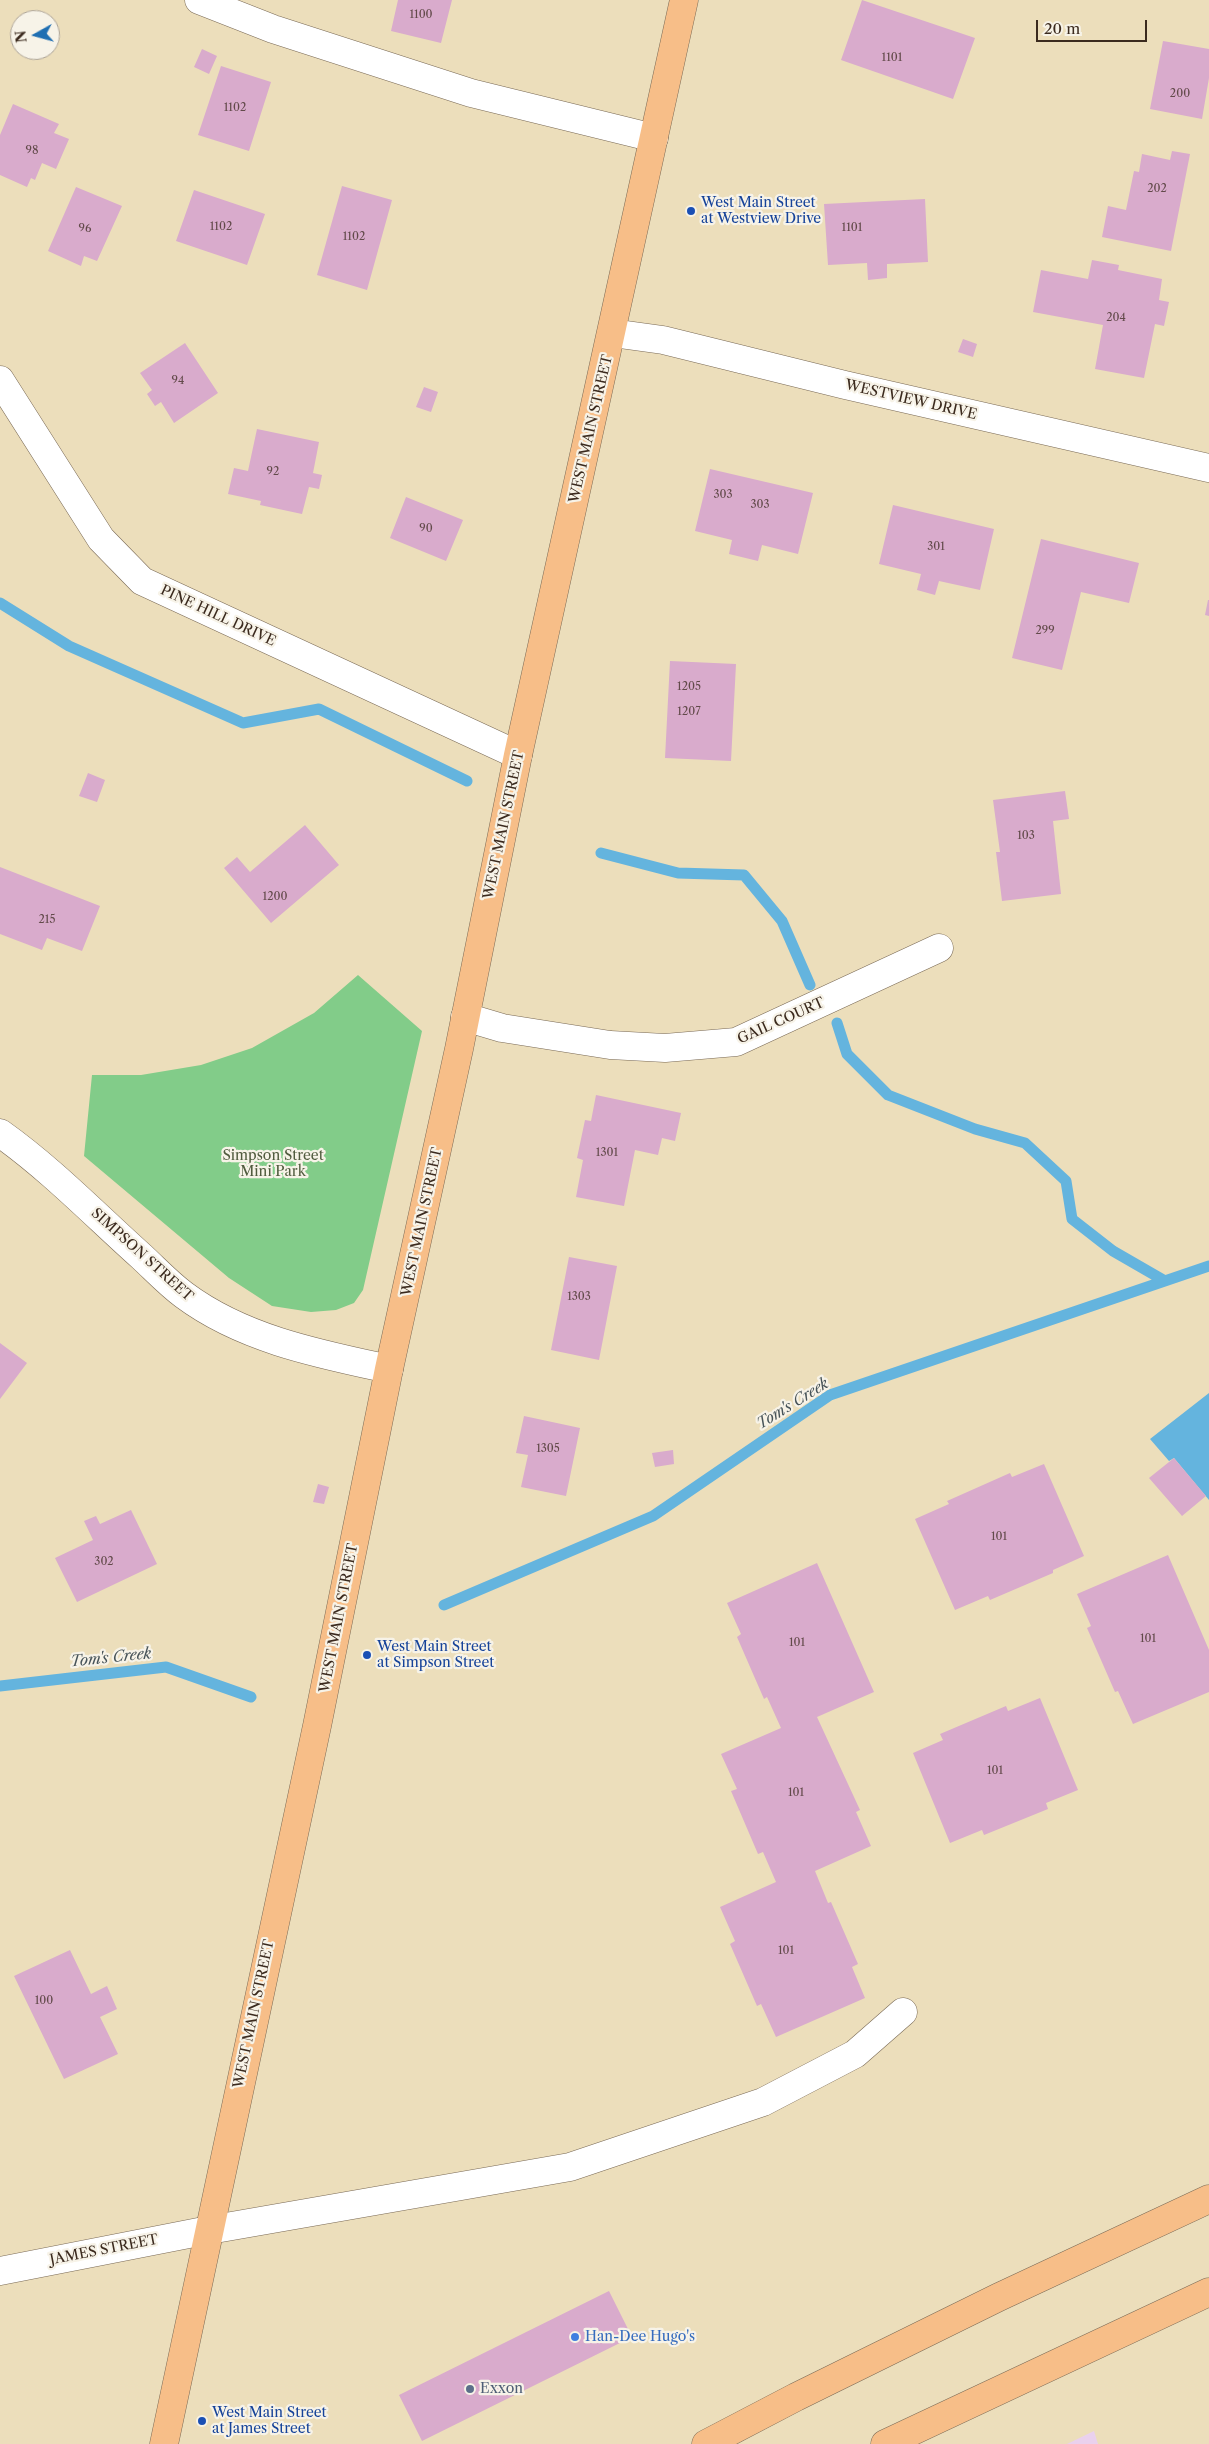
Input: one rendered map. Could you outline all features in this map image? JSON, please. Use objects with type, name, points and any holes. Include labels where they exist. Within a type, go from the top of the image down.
[{"type":"main road","name":"WEST MAIN STREET","points":[[164,2444],[208,2230],[317,1726],[389,1369],[465,1017],[518,755],[684,0]]},
{"type":"main road","points":[[706,2444],[796,2397],[999,2297],[1209,2199]]},
{"type":"main road","points":[[885,2444],[1209,2292]]},
{"type":"street","points":[[199,0],[273,29],[471,93],[654,138]]},
{"type":"street","name":"WESTVIEW DRIVE","points":[[612,333],[663,340],[845,385],[1209,468]]},
{"type":"street","name":"PINE HILL DRIVE","points":[[0,380],[101,539],[142,581],[518,755]]},
{"type":"street","name":"GAIL COURT","points":[[465,1017],[502,1028],[610,1045],[665,1048],[736,1042],[939,948]]},
{"type":"street","name":"SIMPSON STREET","points":[[3,1140],[62,1182],[184,1295],[214,1314],[256,1334],[314,1353],[389,1369]]},
{"type":"street","name":"JAMES STREET","points":[[0,2271],[208,2230],[570,2167],[763,2102],[855,2054],[903,2012]]},
{"type":"shaded area","points":[[1094,2431],[1098,2444],[1067,2444]]},
{"type":"green space","name":"Simpson Street Mini Park","points":[[358,975],[422,1031],[363,1290],[354,1303],[336,1310],[311,1312],[272,1306],[229,1278],[84,1156],[92,1075],[141,1075],[201,1065],[252,1048],[314,1013]]},
{"type":"water","points":[[1209,1393],[1209,1500],[1174,1458],[1169,1461],[1150,1439]]},
{"type":"building","points":[[398,0],[452,0],[441,43],[391,31]]},
{"type":"building","points":[[862,0],[975,38],[953,99],[841,60]]},
{"type":"building","points":[[1163,41],[1209,49],[1209,78],[1202,119],[1150,109]]},
{"type":"building","points":[[202,49],[217,56],[209,74],[194,67]]},
{"type":"building","points":[[221,66],[271,82],[249,151],[198,135]]},
{"type":"building","points":[[13,104],[59,124],[54,133],[69,139],[56,169],[42,163],[35,180],[31,178],[27,187],[0,175],[0,135]]},
{"type":"building","points":[[1172,151],[1190,154],[1171,251],[1102,237],[1108,206],[1126,210],[1134,171],[1139,172],[1142,154],[1170,160]]},
{"type":"building","points":[[342,186],[392,200],[367,290],[317,275]]},
{"type":"building","points":[[76,187],[122,206],[97,261],[84,256],[81,266],[48,251]]},
{"type":"building","points":[[194,190],[265,214],[247,265],[176,241]]},
{"type":"building","points":[[925,199],[928,262],[887,264],[887,278],[868,280],[867,263],[828,265],[824,204]]},
{"type":"building","points":[[1092,260],[1119,265],[1118,270],[1162,279],[1159,300],[1169,302],[1164,326],[1155,324],[1144,378],[1095,369],[1103,325],[1033,312],[1041,270],[1088,279]]},
{"type":"building","points":[[963,339],[977,344],[973,357],[958,352]]},
{"type":"building","points":[[185,343],[218,393],[174,423],[161,402],[155,406],[147,394],[152,390],[140,373]]},
{"type":"building","points":[[424,387],[438,392],[431,412],[416,407]]},
{"type":"building","points":[[257,429],[319,442],[313,473],[322,475],[319,489],[309,487],[302,514],[260,505],[261,501],[228,494],[234,468],[248,471]]},
{"type":"building","points":[[710,469],[813,493],[798,554],[762,545],[758,561],[729,554],[732,540],[695,531]]},
{"type":"building","points":[[406,497],[463,520],[446,561],[390,538]]},
{"type":"building","points":[[893,505],[994,529],[980,590],[939,581],[935,595],[917,590],[921,574],[879,564]]},
{"type":"building","points":[[1041,539],[1139,563],[1129,603],[1081,592],[1062,670],[1012,658]]},
{"type":"building","points":[[1209,600],[1209,616],[1205,615]]},
{"type":"building","points":[[670,661],[736,664],[731,761],[665,758]]},
{"type":"building","points":[[88,773],[105,780],[97,802],[79,796]]},
{"type":"building","points":[[1065,791],[1069,819],[1053,821],[1061,894],[1002,901],[996,852],[1000,852],[993,800]]},
{"type":"building","points":[[305,825],[339,865],[271,923],[224,868],[237,857],[250,872]]},
{"type":"building","points":[[0,867],[100,906],[82,951],[47,938],[42,950],[0,934]]},
{"type":"building","points":[[596,1095],[681,1113],[675,1141],[662,1138],[658,1155],[635,1150],[624,1206],[576,1197],[583,1160],[577,1158],[585,1120],[591,1121]]},
{"type":"building","points":[[569,1257],[617,1266],[599,1360],[551,1350]]},
{"type":"building","points":[[0,1343],[27,1363],[0,1399]]},
{"type":"building","points":[[524,1416],[580,1428],[566,1496],[521,1487],[528,1455],[516,1453]]},
{"type":"building","points":[[673,1450],[674,1464],[655,1467],[652,1453]]},
{"type":"building","points":[[1174,1458],[1206,1496],[1182,1516],[1149,1478]]},
{"type":"building","points":[[1044,1464],[1084,1556],[1053,1570],[1053,1573],[990,1600],[988,1596],[955,1610],[915,1519],[949,1504],[947,1501],[1010,1473],[1012,1477]]},
{"type":"building","points":[[318,1484],[329,1487],[324,1504],[313,1502]]},
{"type":"building","points":[[131,1510],[157,1564],[77,1602],[55,1558],[93,1540],[84,1521],[96,1516],[100,1524]]},
{"type":"building","points":[[1168,1555],[1209,1650],[1209,1692],[1133,1724],[1118,1691],[1115,1692],[1087,1628],[1091,1626],[1077,1594]]},
{"type":"building","points":[[817,1563],[874,1692],[817,1717],[860,1810],[856,1812],[871,1846],[815,1871],[828,1903],[831,1902],[858,1964],[852,1967],[865,1998],[776,2037],[761,2004],[757,2006],[730,1944],[735,1941],[720,1907],[776,1882],[763,1852],[758,1854],[731,1791],[737,1789],[721,1754],[781,1728],[767,1697],[764,1699],[737,1637],[741,1634],[727,1603]]},
{"type":"building","points":[[1040,1698],[1078,1790],[1046,1803],[1048,1809],[984,1835],[982,1830],[950,1843],[913,1753],[943,1740],[940,1734],[1006,1706],[1008,1711]]},
{"type":"building","points":[[70,1950],[91,1994],[107,1986],[117,2009],[100,2017],[118,2054],[64,2079],[14,1976]]},
{"type":"building","points":[[609,2291],[632,2337],[422,2441],[399,2395]]},
{"type":"waterway","points":[[0,603],[69,646],[243,723],[319,709],[467,781]]},
{"type":"waterway","points":[[601,853],[678,873],[744,875],[782,921],[810,985]]},
{"type":"waterway","points":[[837,1023],[847,1054],[888,1095],[975,1129],[1025,1143],[1066,1181],[1072,1219],[1113,1251],[1165,1281]]},
{"type":"waterway","name":"Tom's Creek","points":[[444,1605],[653,1516],[830,1395],[1209,1266]]},
{"type":"waterway","name":"Tom's Creek","points":[[0,1686],[166,1667],[251,1697]]},
{"type":"place","name":"West Main Street at Westview Drive","points":[[691,211]]},
{"type":"place","name":"West Main Street at Simpson Street","points":[[367,1655]]},
{"type":"place","name":"Han-Dee Hugo's","points":[[575,2337]]},
{"type":"place","name":"Exxon","points":[[470,2389]]},
{"type":"place","name":"West Main Street at James Street","points":[[202,2421]]}]
